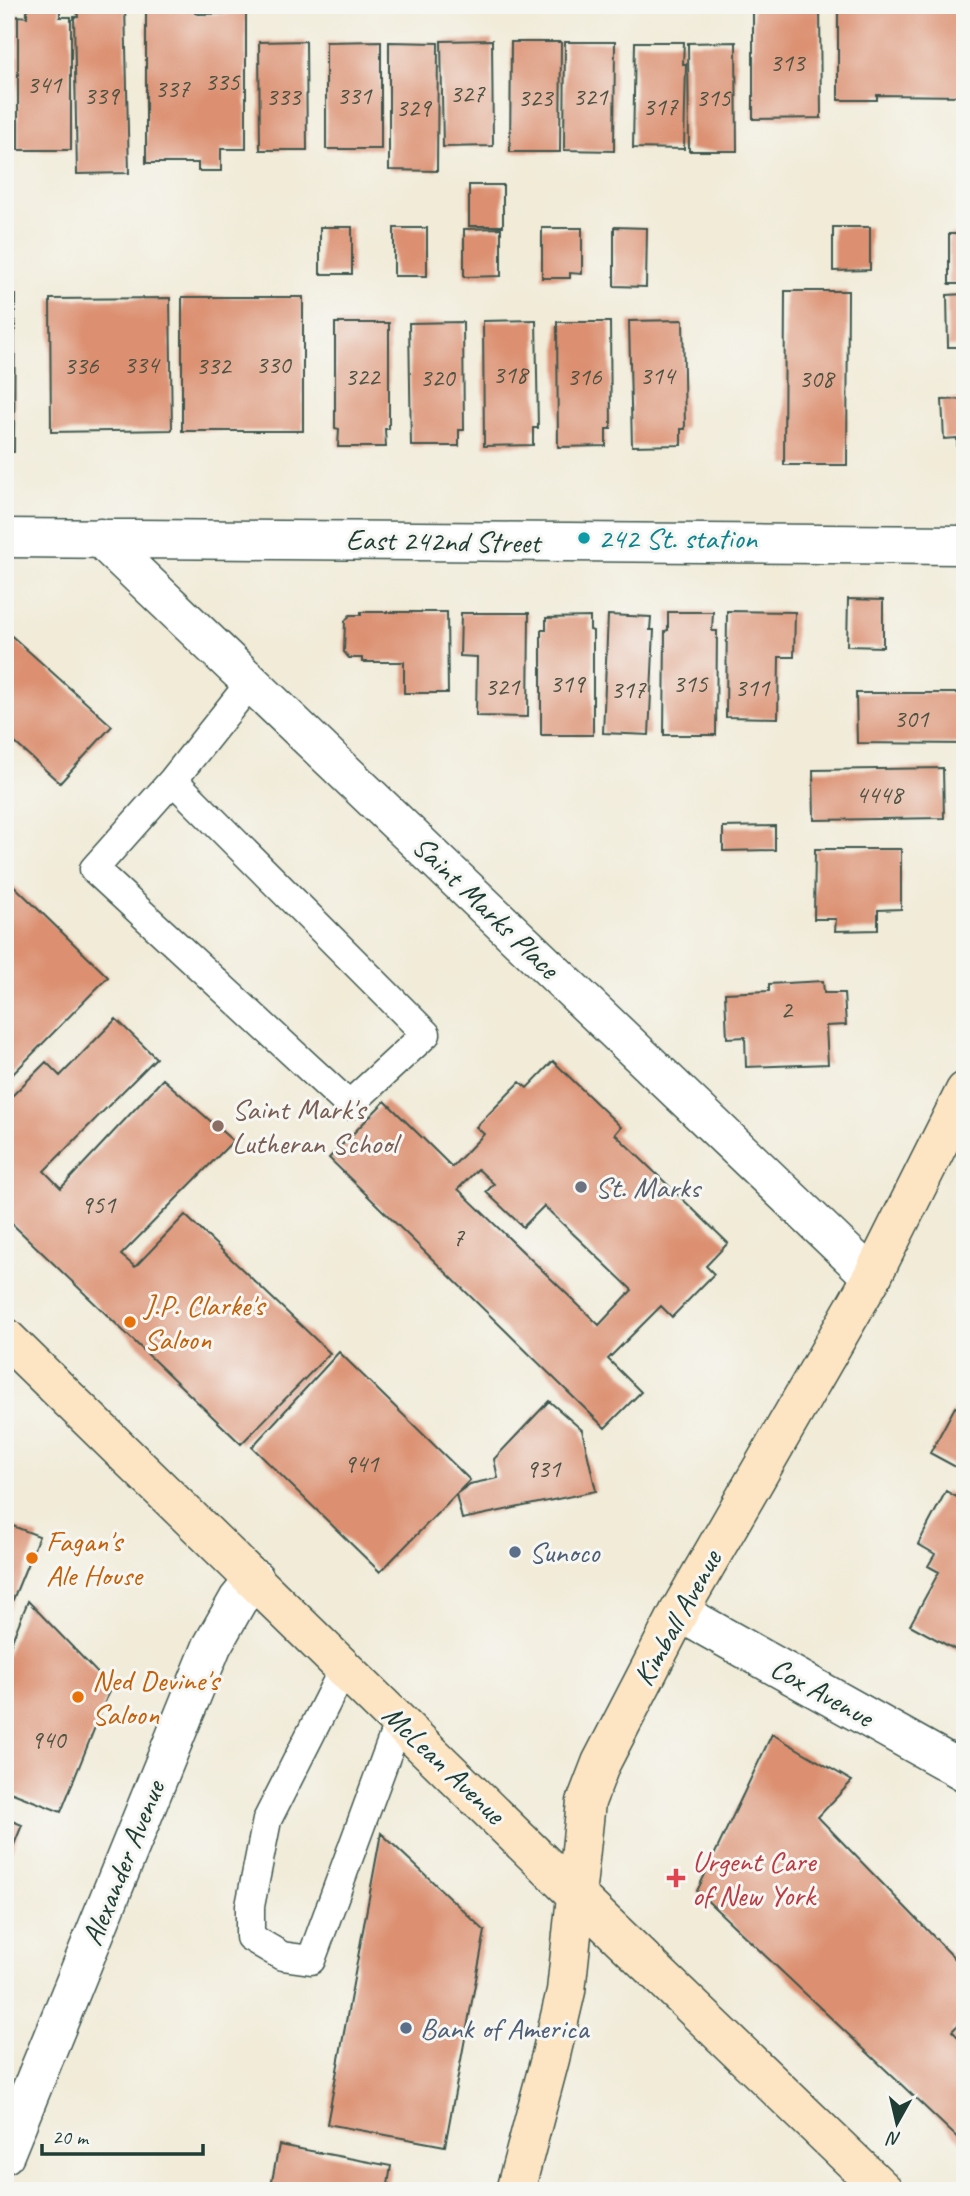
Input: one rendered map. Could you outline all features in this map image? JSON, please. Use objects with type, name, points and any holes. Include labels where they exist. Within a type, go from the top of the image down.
[{"type":"street","name":"East 242nd Street","points":[[5,538],[965,545]]},
{"type":"street","name":"Saint Marks Place","points":[[100,538],[872,1277]]},
{"type":"street","name":"Kimball Avenue","points":[[515,2191],[566,1991],[586,1802],[626,1711],[679,1612],[872,1277],[965,1091]]},
{"type":"street","name":"McLean Avenue","points":[[5,1337],[575,1894],[884,2191]]},
{"type":"street","name":"Alexander Avenue","points":[[5,2154],[212,1646],[226,1619],[255,1579]]},
{"type":"street","name":"Cox Avenue","points":[[679,1612],[965,1772]]},
{"type":"lane","points":[[173,780],[426,1034],[349,1105],[93,869],[173,780],[251,682]]},
{"type":"lane","points":[[344,1668],[267,1820],[250,1906],[250,1937],[282,1956],[311,1960],[399,1721]]},
{"type":"building","points":[[5,5],[10,5],[8,149],[5,149]]},
{"type":"building","points":[[27,5],[60,5],[60,17],[71,17],[71,150],[18,150],[18,16],[27,17]]},
{"type":"building","points":[[77,5],[125,5],[129,173],[77,174],[74,17],[78,17]]},
{"type":"building","points":[[146,5],[195,5],[195,13],[198,14],[246,13],[246,149],[221,149],[221,171],[198,171],[198,163],[146,163]]},
{"type":"building","points":[[753,5],[820,5],[821,118],[753,119]]},
{"type":"building","points":[[838,5],[965,5],[965,96],[877,95],[877,100],[838,100]]},
{"type":"building","points":[[492,40],[493,146],[443,147],[441,41]]},
{"type":"building","points":[[306,41],[307,150],[260,150],[259,42]]},
{"type":"building","points":[[381,41],[381,149],[326,149],[326,42]]},
{"type":"building","points":[[389,42],[438,43],[437,171],[389,170]]},
{"type":"building","points":[[511,42],[561,42],[560,152],[510,152]]},
{"type":"building","points":[[565,42],[615,42],[614,151],[564,150]]},
{"type":"building","points":[[635,42],[684,42],[684,149],[633,148]]},
{"type":"building","points":[[736,42],[737,151],[689,151],[688,43]]},
{"type":"building","points":[[469,185],[503,185],[503,226],[469,226]]},
{"type":"building","points":[[320,227],[352,227],[352,274],[320,274]]},
{"type":"building","points":[[614,227],[647,228],[646,287],[614,286]]},
{"type":"building","points":[[833,227],[870,227],[870,270],[833,271]]},
{"type":"building","points":[[394,228],[427,228],[427,276],[394,276]]},
{"type":"building","points":[[501,228],[501,276],[464,277],[464,229]]},
{"type":"building","points":[[542,228],[582,228],[582,274],[570,273],[570,278],[542,278]]},
{"type":"building","points":[[949,234],[965,234],[965,284],[949,284]]},
{"type":"building","points":[[785,291],[848,291],[847,465],[784,465]]},
{"type":"building","points":[[965,294],[965,347],[948,347],[947,295]]},
{"type":"building","points":[[5,295],[15,295],[14,452],[5,452]]},
{"type":"building","points":[[182,297],[303,297],[303,431],[182,431]]},
{"type":"building","points":[[170,298],[172,430],[51,432],[50,299]]},
{"type":"building","points":[[536,320],[538,428],[533,428],[533,445],[484,446],[483,321]]},
{"type":"building","points":[[683,320],[685,429],[681,429],[681,445],[632,446],[629,321]]},
{"type":"building","points":[[463,322],[464,430],[459,430],[459,446],[411,446],[409,323]]},
{"type":"building","points":[[557,322],[610,322],[611,429],[606,429],[606,446],[558,447]]},
{"type":"building","points":[[335,323],[389,323],[389,429],[385,429],[386,447],[338,447],[339,429],[335,428]]},
{"type":"building","points":[[965,399],[965,465],[958,465],[957,438],[944,439],[942,400]]},
{"type":"building","points":[[848,599],[883,600],[883,647],[847,646]]},
{"type":"building","points":[[727,611],[795,612],[794,657],[779,657],[778,718],[726,717]]},
{"type":"building","points":[[361,612],[447,612],[448,693],[404,693],[404,662],[362,662],[362,658],[349,658],[344,652],[345,621],[350,615],[361,615]]},
{"type":"building","points":[[668,612],[713,612],[712,631],[717,631],[716,735],[664,735],[665,631],[668,630]]},
{"type":"building","points":[[461,613],[529,613],[528,717],[476,716],[477,657],[460,656]]},
{"type":"building","points":[[608,615],[651,617],[650,630],[654,630],[649,735],[603,733]]},
{"type":"building","points":[[590,617],[590,630],[593,631],[593,735],[541,735],[541,630],[546,630],[546,618]]},
{"type":"building","points":[[5,630],[112,726],[60,783],[5,734]]},
{"type":"building","points":[[856,693],[965,693],[965,744],[857,743]]},
{"type":"building","points":[[943,768],[944,818],[814,820],[813,770]]},
{"type":"building","points":[[775,826],[775,850],[723,851],[723,827]]},
{"type":"building","points":[[815,849],[901,849],[901,909],[878,910],[878,930],[835,931],[836,919],[814,919]]},
{"type":"building","points":[[5,877],[108,977],[5,1082]]},
{"type":"building","points":[[823,981],[824,993],[844,993],[846,1025],[826,1026],[828,1064],[746,1067],[745,1037],[727,1038],[725,993],[769,991],[769,984]]},
{"type":"building","points":[[116,1019],[156,1058],[44,1171],[61,1188],[163,1079],[233,1141],[121,1255],[135,1267],[185,1215],[330,1353],[241,1444],[5,1217],[5,1103],[46,1062],[60,1076]]},
{"type":"building","points":[[553,1061],[621,1127],[615,1134],[728,1243],[706,1266],[714,1274],[672,1317],[661,1306],[608,1359],[641,1392],[605,1428],[329,1158],[385,1101],[452,1167],[484,1134],[476,1127],[520,1082],[527,1088]],"holes":[[[478,1169],[494,1184],[486,1192],[523,1227],[544,1206],[632,1290],[599,1325],[458,1189]]]},
{"type":"building","points":[[339,1352],[470,1480],[380,1572],[252,1447]]},
{"type":"building","points":[[549,1401],[582,1430],[596,1491],[462,1519],[456,1494],[470,1484],[498,1478],[494,1459]]},
{"type":"building","points":[[955,1407],[965,1412],[965,1472],[930,1453]]},
{"type":"building","points":[[946,1491],[965,1502],[965,1655],[910,1625],[939,1572],[928,1566],[935,1554],[918,1544]]},
{"type":"building","points":[[5,1523],[39,1536],[5,1619]]},
{"type":"building","points":[[28,1601],[111,1687],[61,1812],[5,1790],[5,1658]]},
{"type":"building","points":[[772,1734],[852,1781],[818,1817],[965,1969],[965,2018],[952,2031],[965,2044],[965,2145],[697,1891]]},
{"type":"building","points":[[5,1818],[22,1825],[7,1862],[5,1862]]},
{"type":"building","name":"Bank of America","points":[[381,1833],[485,1931],[445,2146],[327,2124]]},
{"type":"building","points":[[279,2145],[391,2166],[387,2191],[270,2191]]},
{"type":"place","name":"242 St. station","points":[[584,538]]},
{"type":"place","name":"Saint Mark's Lutheran School","points":[[218,1126]]},
{"type":"place","name":"St. Marks","points":[[581,1187]]},
{"type":"place","name":"J.P. Clarke's Saloon","points":[[130,1322]]},
{"type":"place","name":"Sunoco","points":[[515,1552]]},
{"type":"place","name":"Fagan's Ale House","points":[[32,1558]]},
{"type":"place","name":"Ned Devine's Saloon","points":[[78,1697]]},
{"type":"place","name":"Urgent Care of New York","points":[[676,1878]]},
{"type":"place","name":"Bank of America","points":[[406,2028]]}]
